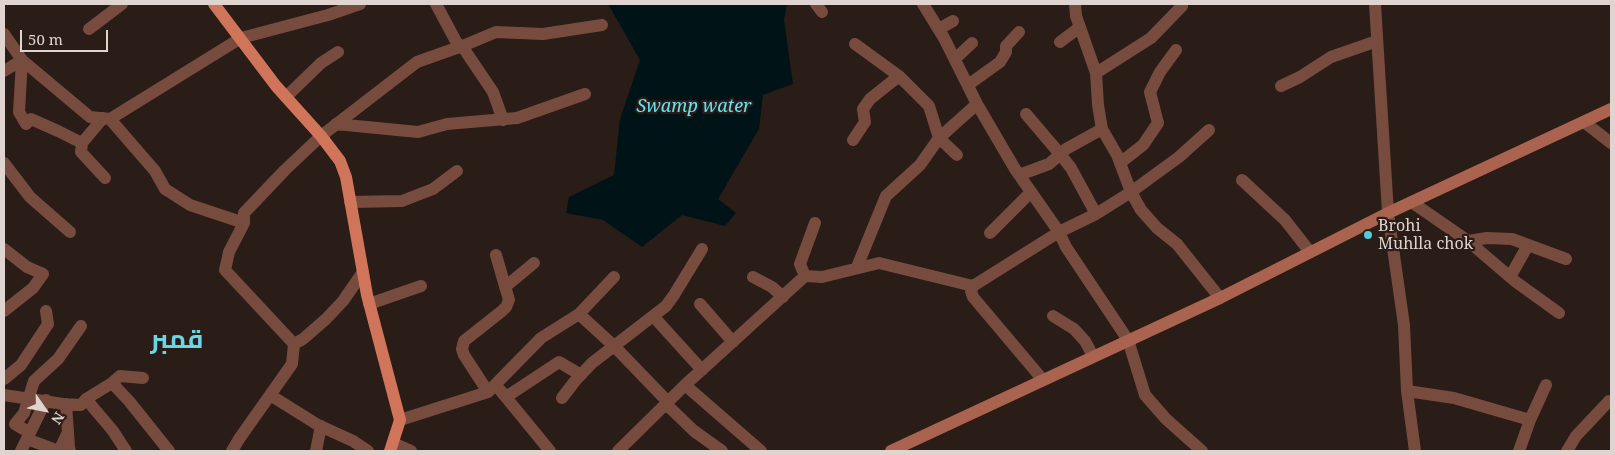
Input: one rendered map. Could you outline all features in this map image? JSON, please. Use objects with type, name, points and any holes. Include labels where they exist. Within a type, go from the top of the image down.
[{"type":"main road","points":[[214,4],[286,97],[321,136],[340,161],[346,177],[369,304],[400,420],[391,447]]},
{"type":"main road","points":[[891,451],[1220,298],[1388,213],[1413,203],[1611,109]]},
{"type":"street","points":[[89,29],[122,4]]},
{"type":"street","points":[[105,178],[81,152],[82,143],[106,119],[241,38],[328,15],[360,4]]},
{"type":"street","points":[[436,4],[460,47],[493,92],[503,120]]},
{"type":"street","points":[[923,4],[939,29],[977,104],[1019,175],[1059,232],[1066,247],[1128,340],[1145,395],[1166,419],[1202,451]]},
{"type":"street","points":[[1076,4],[1076,16],[1096,73],[1102,129],[1120,163],[1131,192],[1157,228],[1177,244],[1220,298]]},
{"type":"street","points":[[1096,73],[1151,38],[1182,6],[1181,4]]},
{"type":"street","points":[[1375,4],[1388,213],[1404,325],[1407,392],[1415,451]]},
{"type":"street","points":[[939,29],[953,21]]},
{"type":"street","points":[[232,451],[292,364],[294,344],[225,270],[229,252],[244,223],[244,213],[321,136],[417,62],[496,32],[543,34],[602,24]]},
{"type":"street","points":[[1060,42],[1080,27]]},
{"type":"street","points":[[968,85],[1000,62],[1006,52],[1006,46],[1019,32]]},
{"type":"street","points":[[4,37],[22,60],[90,117],[106,119],[155,171],[165,189],[190,205],[244,223]]},
{"type":"street","points":[[1281,86],[1300,77],[1331,56],[1377,41]]},
{"type":"street","points":[[955,59],[972,43]]},
{"type":"street","points":[[855,44],[899,76],[929,106],[939,138],[957,154]]},
{"type":"street","points":[[1120,163],[1143,145],[1158,123],[1150,92],[1160,72],[1176,50]]},
{"type":"street","points":[[286,97],[322,63],[338,52]]},
{"type":"street","points":[[4,71],[22,60]]},
{"type":"street","points":[[22,60],[19,112],[26,124],[31,119],[58,130],[82,143]]},
{"type":"street","points":[[853,140],[865,122],[863,109],[870,98],[899,76]]},
{"type":"street","points":[[336,124],[418,132],[447,124],[517,118],[586,94]]},
{"type":"street","points":[[857,267],[886,196],[920,164],[939,138],[977,104]]},
{"type":"street","points":[[1026,114],[1071,168],[1096,214]]},
{"type":"street","points":[[1584,122],[1611,143]]},
{"type":"street","points":[[1019,175],[1049,164],[1066,149],[1102,129]]},
{"type":"street","points":[[1043,380],[973,297],[971,292],[973,286],[1059,232],[1096,214],[1131,192],[1179,157],[1210,130]]},
{"type":"street","points":[[4,163],[30,197],[70,232]]},
{"type":"street","points":[[350,202],[402,201],[433,189],[457,171]]},
{"type":"street","points":[[1242,180],[1285,220],[1310,252]]},
{"type":"street","points":[[990,232],[1031,192]]},
{"type":"street","points":[[1413,203],[1468,241],[1513,283],[1559,313]]},
{"type":"street","points":[[805,276],[800,264],[815,223]]},
{"type":"street","points":[[1468,241],[1487,238],[1512,239],[1566,259]]},
{"type":"street","points":[[1513,283],[1528,245]]},
{"type":"street","points":[[4,248],[27,266],[43,274],[33,288],[4,311]]},
{"type":"street","points":[[562,398],[592,363],[666,306],[702,249]]},
{"type":"street","points":[[496,255],[509,300],[506,307],[464,341],[462,349],[464,356],[492,388],[506,397],[550,451]]},
{"type":"street","points":[[505,287],[534,263]]},
{"type":"street","points":[[618,451],[702,370],[805,276],[822,277],[879,263],[973,286]]},
{"type":"street","points":[[294,344],[303,339],[326,319],[343,301],[363,272]]},
{"type":"street","points":[[400,420],[492,388],[541,338],[578,314],[614,277]]},
{"type":"street","points":[[753,277],[772,287],[783,297]]},
{"type":"street","points":[[369,304],[421,286]]},
{"type":"street","points":[[700,304],[733,342]]},
{"type":"street","points":[[4,379],[21,365],[48,324],[46,310]]},
{"type":"street","points":[[578,314],[614,346],[694,431],[722,451]]},
{"type":"street","points":[[653,316],[702,370]]},
{"type":"street","points":[[1052,316],[1074,329],[1085,342],[1093,356]]},
{"type":"street","points":[[68,432],[59,451],[28,436],[15,424],[24,412],[34,381],[58,359],[81,326]]},
{"type":"street","points":[[506,397],[559,362],[580,375]]},
{"type":"street","points":[[21,365],[34,381]]},
{"type":"street","points":[[4,395],[66,404],[81,404],[120,376],[143,378]]},
{"type":"street","points":[[112,383],[169,451]]},
{"type":"street","points":[[1518,451],[1546,385]]},
{"type":"street","points":[[685,386],[761,451]]},
{"type":"street","points":[[1407,392],[1454,398],[1530,420]]},
{"type":"street","points":[[270,395],[321,426],[353,441],[368,451]]},
{"type":"street","points":[[86,399],[113,431],[126,451]]},
{"type":"street","points":[[21,451],[46,400]]},
{"type":"street","points":[[66,404],[70,451]]},
{"type":"street","points":[[1567,451],[1576,436],[1607,406]]},
{"type":"street","points":[[316,451],[321,426]]},
{"type":"street","points":[[391,447],[411,451]]},
{"type":"water","name":"Swamp water","points":[[608,4],[787,4],[784,20],[793,84],[763,95],[759,129],[718,199],[736,213],[725,226],[682,215],[642,247],[603,220],[566,213],[569,197],[614,175],[620,119],[640,60]]},
{"type":"place","name":"Brohi Muhlla chok","points":[[1368,235]]},
{"type":"district","name":"قمبر","points":[[177,341]]}]
